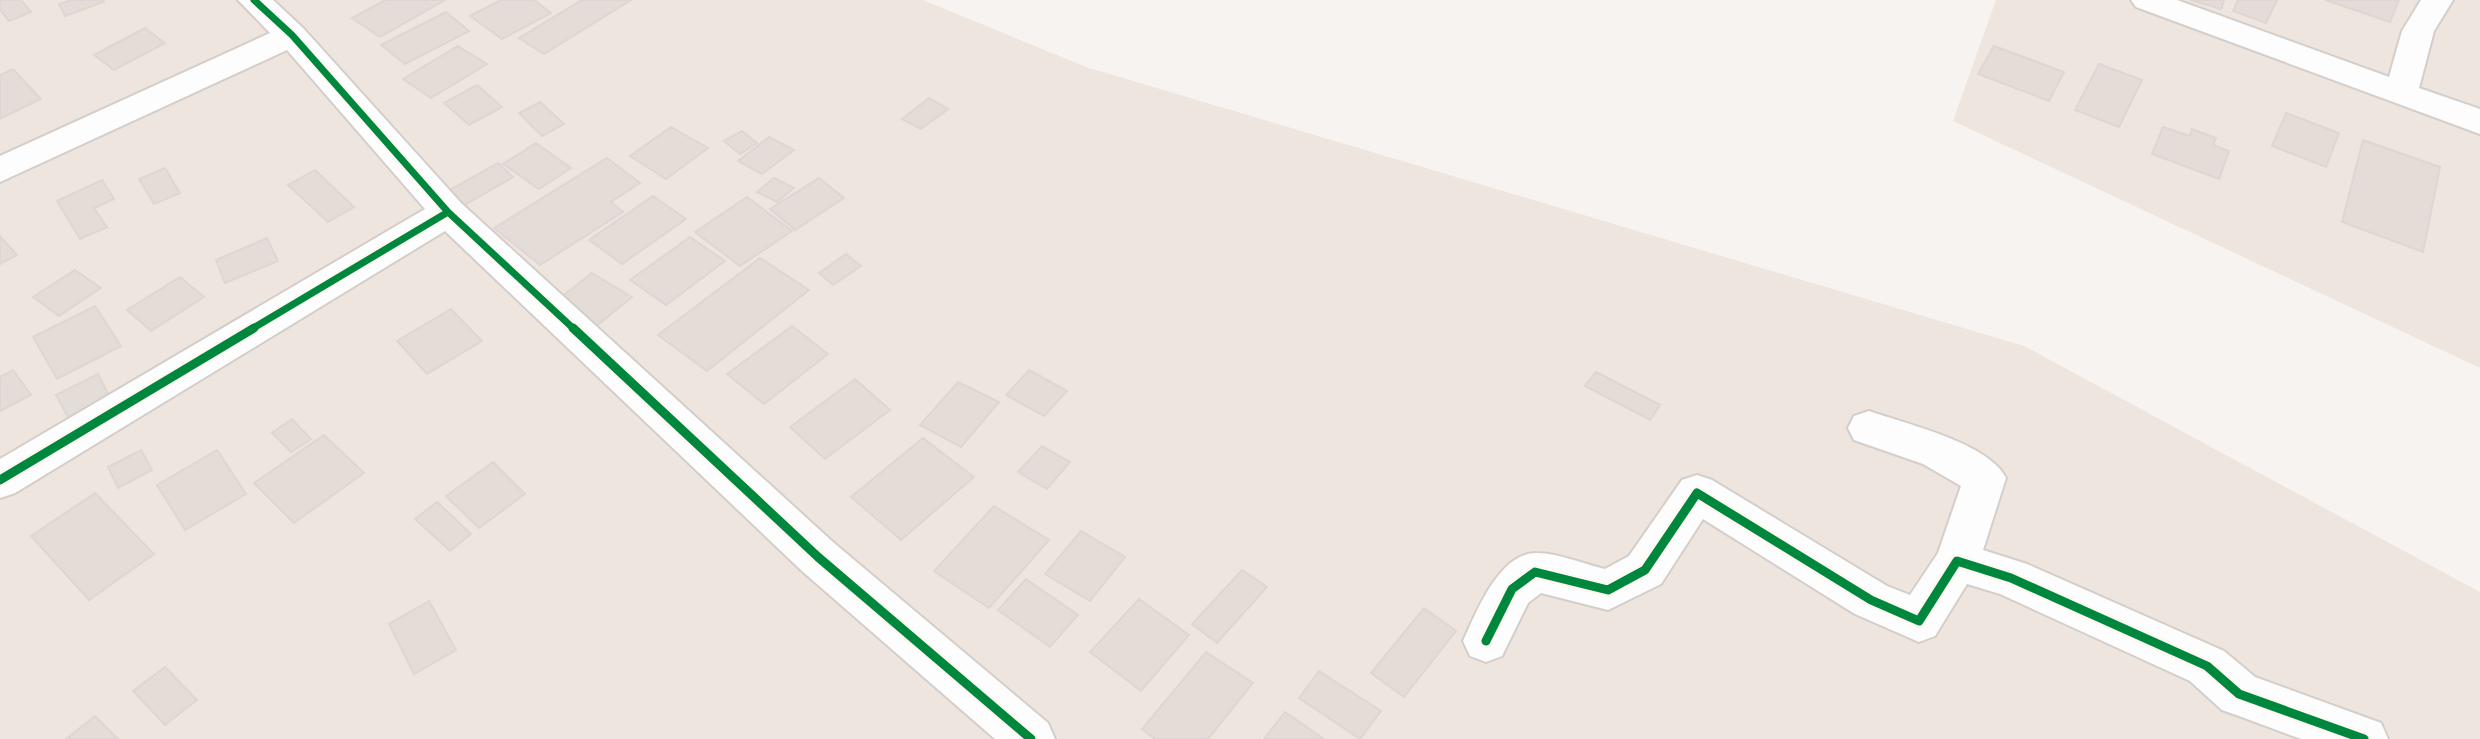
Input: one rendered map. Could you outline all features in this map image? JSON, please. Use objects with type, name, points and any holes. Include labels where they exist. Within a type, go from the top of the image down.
[{"type":"street","points":[[254,0],[292,35],[448,212],[818,557],[1031,739]]},
{"type":"street","points":[[2147,0],[2480,122]]},
{"type":"street","points":[[2401,93],[2418,31],[2437,0]]},
{"type":"street","points":[[0,170],[292,35]]},
{"type":"street","points":[[0,480],[448,212]]},
{"type":"street","points":[[1486,641],[1512,589],[1535,572],[1608,590],[1645,570],[1697,493],[1871,600],[1919,621],[1957,561],[1985,478],[1938,452],[1869,428]]},
{"type":"street","points":[[1957,561],[2011,578],[2207,666],[2239,694],[2364,739]]},
{"type":"shaded area","points":[[0,0],[923,0],[1086,67],[2024,346],[2480,592],[2480,739],[0,739]]},
{"type":"shaded area","points":[[1996,0],[2480,0],[2480,368],[1953,121]]},
{"type":"building","points":[[0,0],[21,0],[31,12],[9,21],[0,10]]},
{"type":"building","points":[[71,0],[104,2],[65,16],[59,4]]},
{"type":"building","points":[[385,0],[445,0],[380,37],[352,18]]},
{"type":"building","points":[[501,0],[534,0],[551,13],[502,39],[470,16]]},
{"type":"building","points":[[582,0],[631,0],[544,54],[519,38]]},
{"type":"building","points":[[2191,0],[2224,0],[2221,9]]},
{"type":"building","points":[[2238,0],[2277,0],[2266,23],[2233,11]]},
{"type":"building","points":[[2325,0],[2399,0],[2390,22]]},
{"type":"building","points":[[446,12],[469,31],[405,64],[381,45]]},
{"type":"building","points":[[145,28],[165,43],[114,70],[94,55]]},
{"type":"building","points":[[458,46],[487,64],[431,98],[403,79]]},
{"type":"building","points":[[1994,46],[2064,72],[2049,101],[1978,74]]},
{"type":"building","points":[[2099,64],[2142,80],[2119,127],[2075,110]]},
{"type":"building","points":[[13,69],[41,99],[0,119],[0,75]]},
{"type":"building","points":[[477,85],[502,107],[469,125],[444,103]]},
{"type":"building","points":[[929,98],[948,109],[921,129],[902,119]]},
{"type":"building","points":[[540,102],[564,124],[542,136],[519,113]]},
{"type":"building","points":[[2286,113],[2339,133],[2326,167],[2272,146]]},
{"type":"building","points":[[671,127],[708,148],[666,179],[630,156]]},
{"type":"building","points":[[2163,127],[2190,136],[2192,129],[2216,138],[2213,145],[2229,151],[2219,179],[2152,154]]},
{"type":"building","points":[[742,131],[757,143],[740,154],[724,141]]},
{"type":"building","points":[[769,137],[794,150],[762,174],[738,161]]},
{"type":"building","points":[[2363,140],[2440,167],[2423,252],[2342,222]]},
{"type":"building","points":[[536,143],[571,168],[539,189],[503,164]]},
{"type":"building","points":[[607,158],[640,183],[611,202],[623,212],[540,265],[494,228]]},
{"type":"building","points":[[498,163],[513,177],[463,206],[448,191]]},
{"type":"building","points":[[165,168],[180,193],[154,204],[139,179]]},
{"type":"building","points":[[315,170],[354,207],[328,222],[288,185]]},
{"type":"building","points":[[774,178],[794,188],[777,202],[757,192]]},
{"type":"building","points":[[819,178],[844,198],[795,230],[770,209]]},
{"type":"building","points":[[102,180],[114,199],[94,208],[107,227],[80,239],[57,201]]},
{"type":"building","points":[[653,196],[686,219],[622,264],[589,240]]},
{"type":"building","points":[[747,197],[792,231],[740,266],[695,232]]},
{"type":"building","points":[[0,236],[17,255],[0,264]]},
{"type":"building","points":[[690,237],[725,261],[666,305],[630,280]]},
{"type":"building","points":[[267,238],[278,261],[225,283],[216,260]]},
{"type":"building","points":[[846,254],[861,266],[833,285],[819,273]]},
{"type":"building","points":[[760,258],[809,290],[707,371],[658,335]]},
{"type":"building","points":[[75,270],[101,288],[59,316],[33,297]]},
{"type":"building","points":[[592,273],[632,297],[590,331],[550,306]]},
{"type":"building","points":[[180,277],[204,297],[151,331],[127,310]]},
{"type":"building","points":[[95,306],[121,346],[57,379],[33,337]]},
{"type":"building","points":[[451,309],[482,341],[427,374],[397,341]]},
{"type":"building","points":[[792,326],[828,354],[764,404],[727,374]]},
{"type":"building","points":[[13,370],[31,395],[0,411],[0,377]]},
{"type":"building","points":[[1029,370],[1067,391],[1044,416],[1006,395]]},
{"type":"building","points":[[1596,372],[1660,405],[1650,420],[1585,386]]},
{"type":"building","points":[[98,374],[115,407],[74,428],[56,395]]},
{"type":"building","points":[[855,379],[890,410],[825,459],[790,427]]},
{"type":"building","points":[[958,382],[999,402],[961,447],[920,425]]},
{"type":"building","points":[[292,419],[311,439],[291,452],[272,433]]},
{"type":"building","points":[[324,435],[364,473],[294,523],[254,483]]},
{"type":"building","points":[[923,438],[974,477],[901,540],[851,497]]},
{"type":"building","points":[[1042,446],[1070,462],[1047,489],[1018,472]]},
{"type":"building","points":[[141,450],[152,470],[118,488],[108,467]]},
{"type":"building","points":[[217,450],[246,494],[185,530],[157,485]]},
{"type":"building","points":[[493,462],[525,494],[479,528],[446,496]]},
{"type":"building","points":[[95,493],[154,554],[89,600],[31,536]]},
{"type":"building","points":[[437,502],[471,534],[450,551],[415,519]]},
{"type":"building","points":[[994,506],[1049,540],[989,608],[934,571]]},
{"type":"building","points":[[1081,531],[1125,557],[1090,601],[1045,574]]},
{"type":"building","points":[[1242,570],[1267,587],[1217,643],[1192,624]]},
{"type":"building","points":[[1026,579],[1078,615],[1050,647],[998,610]]},
{"type":"building","points":[[1139,599],[1189,635],[1141,691],[1090,652]]},
{"type":"building","points":[[429,601],[456,650],[414,674],[389,624]]},
{"type":"building","points":[[1424,608],[1456,631],[1404,697],[1371,673]]},
{"type":"building","points":[[1206,652],[1253,683],[1208,739],[1155,739],[1142,729]]},
{"type":"building","points":[[165,667],[197,700],[165,725],[133,691]]},
{"type":"building","points":[[1319,671],[1381,711],[1360,739],[1299,698]]},
{"type":"building","points":[[1285,712],[1324,739],[1264,739]]},
{"type":"building","points":[[95,716],[118,739],[66,739]]},
{"type":"cycle path","points":[[254,0],[292,35],[448,212],[818,557],[1031,739]]},
{"type":"cycle path","points":[[0,480],[448,212]]},
{"type":"cycle path","points":[[1486,641],[1512,589],[1535,572],[1608,590],[1645,570],[1697,493],[1871,600],[1919,621],[1957,561],[2011,578],[2207,666],[2239,694],[2364,739]]}]
